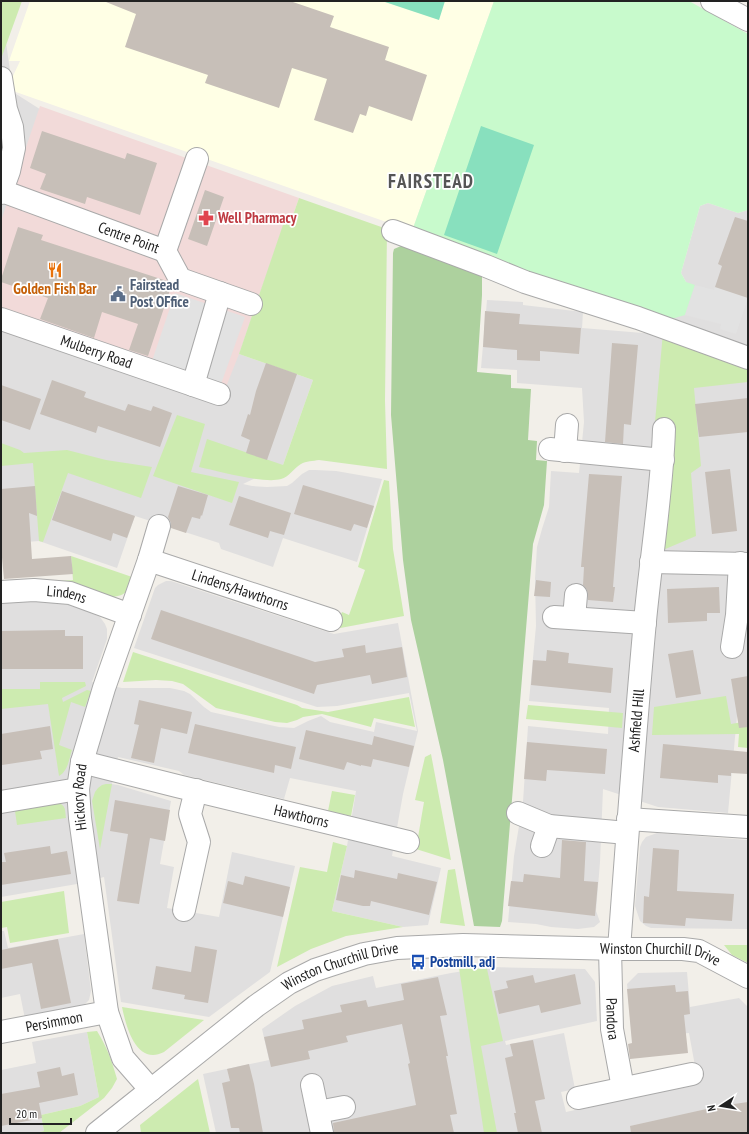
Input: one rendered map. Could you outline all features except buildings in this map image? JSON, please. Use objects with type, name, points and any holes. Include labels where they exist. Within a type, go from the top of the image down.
[{"type":"street","points":[[712,1],[748,20]]},
{"type":"street","points":[[1,78],[6,109],[12,127],[14,148],[9,171],[1,192]]},
{"type":"street","name":"Centre Point","points":[[1,192],[165,251],[196,159]]},
{"type":"street","points":[[393,231],[525,282],[638,318],[748,358]]},
{"type":"street","points":[[165,251],[180,278],[251,304]]},
{"type":"street","points":[[192,385],[220,293]]},
{"type":"street","name":"Mulberry Road","points":[[1,319],[219,394]]},
{"type":"street","points":[[567,425],[557,450],[663,460]]},
{"type":"street","name":"Ashfield Hill","points":[[615,949],[628,826],[645,623],[663,460],[664,429]]},
{"type":"street","name":"Hickory Road","points":[[150,1090],[123,1058],[107,1012],[80,818],[78,789],[82,762],[104,688],[149,560],[159,526]]},
{"type":"street","name":"Lindens/Hawthorns","points":[[149,560],[331,620]]},
{"type":"street","points":[[651,562],[744,563],[743,616],[732,647]]},
{"type":"street","name":"Lindens","points":[[1,592],[34,590],[70,593],[130,614]]},
{"type":"street","points":[[576,595],[564,618],[645,623]]},
{"type":"street","name":"Hawthorns","points":[[82,762],[408,842]]},
{"type":"street","points":[[1,802],[78,789]]},
{"type":"street","points":[[184,910],[199,842],[190,814],[196,790]]},
{"type":"street","points":[[518,814],[546,836],[628,826],[748,828]]},
{"type":"street","name":"Winston Churchill Drive","points":[[97,1133],[256,1006],[289,983],[315,970],[364,954],[397,948],[463,945],[615,949],[678,948],[699,951],[748,977]]},
{"type":"street","name":"Pandora","points":[[615,949],[612,1029],[623,1088]]},
{"type":"street","name":"Persimmon","points":[[1,1032],[107,1012]]},
{"type":"street","points":[[578,1098],[692,1074]]},
{"type":"street","points":[[312,1085],[320,1123],[344,1107]]},
{"type":"shaded area","points":[[30,1],[494,1],[412,231],[13,91],[13,76],[20,61],[9,61]]},
{"type":"shaded area","points":[[1,7],[13,92],[46,113],[289,208],[239,354],[313,380],[283,465],[243,484],[267,487],[287,486],[309,470],[336,471],[382,479],[357,562],[283,538],[273,567],[221,549],[219,543],[135,516],[117,568],[39,541],[1,544]]},
{"type":"shaded area","points":[[40,106],[299,198],[291,221],[285,220],[239,354],[226,387],[1,309],[1,221]]},
{"type":"shaded area","points":[[708,203],[738,213],[748,210],[748,714],[737,716],[728,813],[658,807],[603,789],[596,911],[600,922],[594,927],[578,929],[508,922],[514,856],[523,802],[528,726],[608,734],[609,708],[529,701],[536,626],[535,579],[537,547],[549,507],[551,471],[579,473],[584,422],[582,388],[517,383],[517,370],[481,368],[487,300],[523,302],[523,305],[583,312],[582,328],[655,334],[686,282],[681,273],[700,206]]},
{"type":"shaded area","points":[[695,285],[714,290],[715,287],[748,298],[736,334],[720,329],[721,324],[685,315]]},
{"type":"shaded area","points":[[175,293],[245,317],[221,384],[152,361]]},
{"type":"shaded area","points":[[166,581],[171,581],[334,634],[398,623],[418,731],[403,794],[392,856],[441,868],[428,925],[403,927],[332,911],[347,846],[356,791],[290,778],[284,799],[184,775],[179,771],[118,757],[112,784],[171,801],[160,864],[174,867],[167,908],[219,917],[232,852],[295,866],[270,972],[209,1017],[121,1002],[104,877],[77,884],[1,897],[1,602],[47,602],[69,605],[100,617],[107,629],[107,639],[92,682],[122,688],[170,688],[184,691],[190,694],[211,712],[279,727],[294,728],[321,716],[330,722],[374,732],[376,722],[417,731],[409,693],[337,706],[317,707],[134,648],[155,588]]},
{"type":"shaded area","points":[[657,833],[748,840],[748,929],[651,928],[640,921],[635,906],[640,847],[646,837]]},
{"type":"shaded area","points":[[1,931],[4,931],[8,948],[84,934],[91,991],[89,1000],[82,1007],[25,1019],[20,994],[1,998]]},
{"type":"shaded area","points":[[490,967],[585,969],[595,982],[597,1021],[505,1041],[506,1045],[564,1033],[575,1089],[561,1092],[566,1112],[699,1083],[689,1033],[632,1038],[627,984],[638,973],[687,972],[690,1007],[739,998],[748,1007],[748,1133],[216,1133],[203,1074],[269,1060],[262,1029],[295,1006],[332,986],[373,976],[376,988]]},
{"type":"shaded area","points":[[87,1032],[99,1097],[80,1106],[41,1115],[44,1131],[36,1133],[1,1133],[1,1070],[36,1063],[32,1042]]},
{"type":"green space","points":[[1,1],[22,1],[1,59]]},
{"type":"green space","points":[[382,1],[445,1],[439,20]]},
{"type":"green space","points":[[494,1],[689,1],[748,34],[748,210],[738,213],[708,203],[700,206],[681,273],[686,282],[695,285],[685,315],[664,321],[412,231]]},
{"type":"green space","points":[[481,126],[534,145],[497,254],[444,235]]},
{"type":"green space","points":[[299,198],[387,229],[385,401],[387,469],[319,460],[303,463],[284,478],[264,480],[199,467],[207,439],[283,465],[313,380],[239,354],[285,219],[291,221]]},
{"type":"green space","points":[[401,246],[482,271],[477,372],[511,375],[511,388],[531,389],[528,440],[537,441],[536,460],[547,461],[544,505],[533,544],[502,921],[500,927],[474,926],[443,760],[411,620],[403,560],[391,415],[393,253],[394,249]]},
{"type":"green space","points":[[663,332],[748,365],[748,382],[694,388],[701,466],[691,473],[696,536],[663,550],[670,422],[655,422]]},
{"type":"green space","points":[[177,415],[205,424],[191,472],[239,482],[232,503],[153,476]]},
{"type":"green space","points":[[1,443],[24,453],[67,450],[106,460],[152,467],[141,498],[68,473],[43,542],[39,541],[33,463],[1,466]]},
{"type":"green space","points":[[384,480],[389,481],[393,549],[404,616],[335,629],[342,612],[349,615],[365,570],[358,567]]},
{"type":"green space","points":[[71,556],[135,578],[125,592],[114,597],[109,597],[59,583],[59,581],[73,580]]},
{"type":"green space","points":[[133,652],[297,705],[302,708],[328,712],[409,697],[415,727],[374,718],[371,727],[322,714],[303,717],[287,723],[275,722],[216,708],[183,684],[172,681],[156,680],[123,682]]},
{"type":"green space","points":[[40,682],[85,682],[86,686],[62,698],[63,702],[87,690],[91,691],[85,707],[71,702],[59,745],[72,750],[66,768],[59,776],[48,704],[1,709],[1,689],[40,689]]},
{"type":"green space","points":[[726,696],[731,724],[748,721],[748,748],[738,747],[739,734],[652,735],[654,707]]},
{"type":"green space","points":[[528,705],[623,713],[622,728],[526,719]]},
{"type":"green space","points":[[431,754],[451,860],[416,849],[424,802],[415,800],[425,757]]},
{"type":"green space","points":[[106,784],[112,784],[100,849],[92,801],[98,788]]},
{"type":"green space","points":[[332,791],[355,795],[351,816],[328,811]]},
{"type":"green space","points":[[55,802],[64,807],[66,818],[17,825],[15,811],[1,813],[1,809]]},
{"type":"green space","points":[[333,842],[347,846],[332,911],[403,927],[346,936],[311,949],[277,967],[300,867],[327,872]]},
{"type":"green space","points":[[455,869],[465,926],[440,923],[448,870]]},
{"type":"green space","points":[[64,891],[69,933],[10,943],[7,927],[1,928],[1,902]]},
{"type":"green space","points":[[724,945],[748,945],[748,963],[732,955]]},
{"type":"green space","points":[[459,968],[487,969],[503,1041],[481,1046],[497,1133],[484,1133]]},
{"type":"green space","points":[[122,1007],[204,1020],[164,1052],[154,1055],[146,1054],[139,1049],[134,1042],[126,1024]]},
{"type":"green space","points":[[97,1031],[109,1054],[117,1079],[112,1088],[104,1098],[59,1133],[36,1133],[44,1131],[41,1115],[80,1106],[99,1097],[87,1032]]},
{"type":"green space","points":[[198,1079],[210,1133],[141,1133],[140,1125]]},
{"type":"place","name":"Well Pharmacy","points":[[206,218]]},
{"type":"place","name":"Golden Fish Bar","points":[[55,270]]},
{"type":"place","name":"Fairstead Post OFfice","points":[[118,294]]},
{"type":"place","name":"Postmill, adj","points":[[418,962]]},
{"type":"district","name":"FAIRSTEAD","points":[[431,181]]}]
